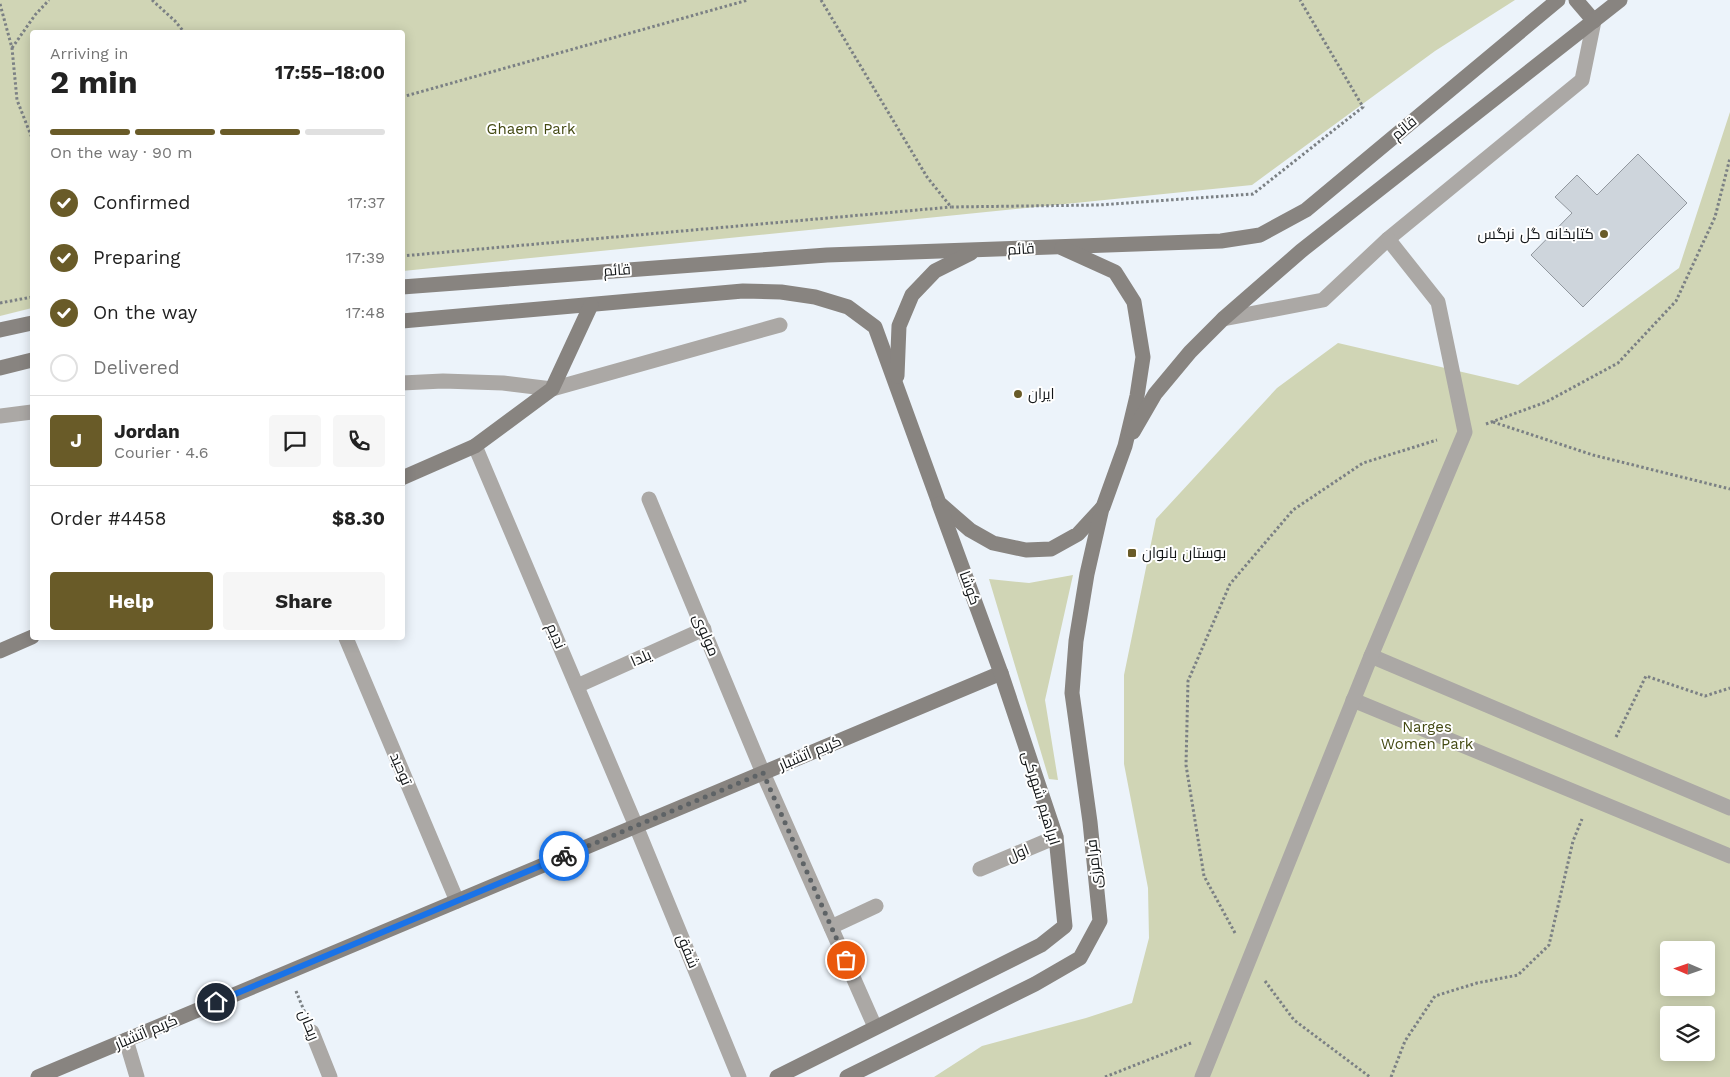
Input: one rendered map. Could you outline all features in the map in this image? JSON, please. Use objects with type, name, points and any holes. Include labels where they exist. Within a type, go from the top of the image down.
[{"type":"main road","name":"قائم","points":[[405,286],[827,254],[976,251],[1221,241],[1260,234],[1306,210],[1558,0]]},
{"type":"main road","points":[[1576,0],[1594,21]]},
{"type":"main road","points":[[1125,446],[1155,394],[1190,352],[1223,319],[1301,251],[1620,0]]},
{"type":"main road","points":[[939,503],[970,530],[993,543],[1026,550],[1051,549],[1078,534],[1102,507],[1125,446],[1137,396],[1143,357],[1134,302],[1115,272],[1060,247]]},
{"type":"main road","points":[[896,385],[899,326],[912,295],[935,271],[976,251]]},
{"type":"main road","points":[[405,321],[743,291],[781,292],[815,297],[848,307],[875,327],[896,385]]},
{"type":"main road","points":[[405,477],[475,446],[552,389],[591,305]]},
{"type":"main road","points":[[0,330],[30,323]]},
{"type":"main road","points":[[0,368],[30,360]]},
{"type":"main road","name":"کوشا","points":[[896,385],[1002,673]]},
{"type":"main road","name":"فرامرزی","points":[[847,1077],[1035,984],[1080,958],[1100,921],[1090,822],[1072,693],[1076,642],[1087,574],[1102,507]]},
{"type":"main road","points":[[0,650],[30,638]]},
{"type":"main road","name":"کریم آتشبار","points":[[38,1077],[1002,673]]},
{"type":"main road","name":"ابراهیم شهرکی","points":[[875,1027],[1041,945],[1065,926],[1056,837],[1002,673]]},
{"type":"main road","points":[[777,1077],[875,1027]]},
{"type":"street","points":[[1223,319],[1323,300],[1388,239],[1582,80],[1594,21]]},
{"type":"street","points":[[1202,1077],[1353,700],[1465,432],[1438,302],[1388,239]]},
{"type":"street","points":[[405,383],[443,381],[503,383],[552,389],[780,325]]},
{"type":"street","points":[[0,416],[30,416]]},
{"type":"street","name":"ندیم","points":[[475,446],[636,826]]},
{"type":"street","name":"مولوی","points":[[649,499],[763,773],[875,1027]]},
{"type":"street","name":"یلدا","points":[[577,686],[704,629]]},
{"type":"street","name":"توحید","points":[[347,640],[457,901]]},
{"type":"street","points":[[1371,656],[1730,808]]},
{"type":"street","points":[[1353,700],[1730,856]]},
{"type":"street","name":"شفق","points":[[636,826],[739,1077]]},
{"type":"street","name":"اول","points":[[980,869],[1056,837]]},
{"type":"street","points":[[831,927],[876,906]]},
{"type":"street","name":"ریحان","points":[[312,1032],[330,1077]]},
{"type":"street","points":[[126,1040],[137,1077]]},
{"type":"path","points":[[12,48],[35,14],[50,0]]},
{"type":"path","points":[[152,0],[182,30]]},
{"type":"path","points":[[405,96],[748,0]]},
{"type":"path","points":[[821,0],[927,177],[952,207]]},
{"type":"path","points":[[405,256],[952,207],[1099,205],[1253,194],[1363,107],[1300,0]]},
{"type":"path","points":[[0,4],[12,48],[17,100],[30,133]]},
{"type":"path","points":[[0,303],[30,297]]},
{"type":"path","points":[[1492,422],[1593,455],[1730,490]]},
{"type":"path","points":[[1606,756],[1646,676],[1705,696],[1730,688]]},
{"type":"path","points":[[1391,1077],[1405,1041],[1435,996],[1477,983],[1518,975],[1549,945],[1573,841],[1590,798]]},
{"type":"path","name":"ریحان","points":[[288,972],[312,1032]]},
{"type":"path","points":[[1105,1077],[1220,1031]]},
{"type":"green space","name":"Ghaem Park","points":[[0,0],[1515,0],[1435,51],[1252,185],[405,271],[405,30],[30,30],[30,308],[0,316]]},
{"type":"green space","name":"Narges Women Park","points":[[1730,112],[1730,1077],[934,1077],[982,1046],[1086,1018],[1132,1003],[1149,938],[1148,888],[1124,764],[1124,675],[1156,519],[1277,388],[1338,343],[1518,385],[1679,268]]},
{"type":"green space","points":[[1073,575],[1045,700],[1058,780],[1049,779],[989,579],[1029,583]]},
{"type":"building","name":"کتابخانه گل نرگس","points":[[1638,154],[1687,203],[1583,307],[1531,255],[1572,213],[1555,197],[1577,175],[1597,195]]},
{"type":"way so far","points":[[564,856],[763,773],[846,960]]},
{"type":"place","name":"کتابخانه گل نرگس","points":[[1604,234]]},
{"type":"place","name":"ایران","points":[[1018,394]]},
{"type":"place","name":"بوستان بانوان","points":[[1132,553]]},
{"type":"route","points":[[216,1002],[564,856]]}]
